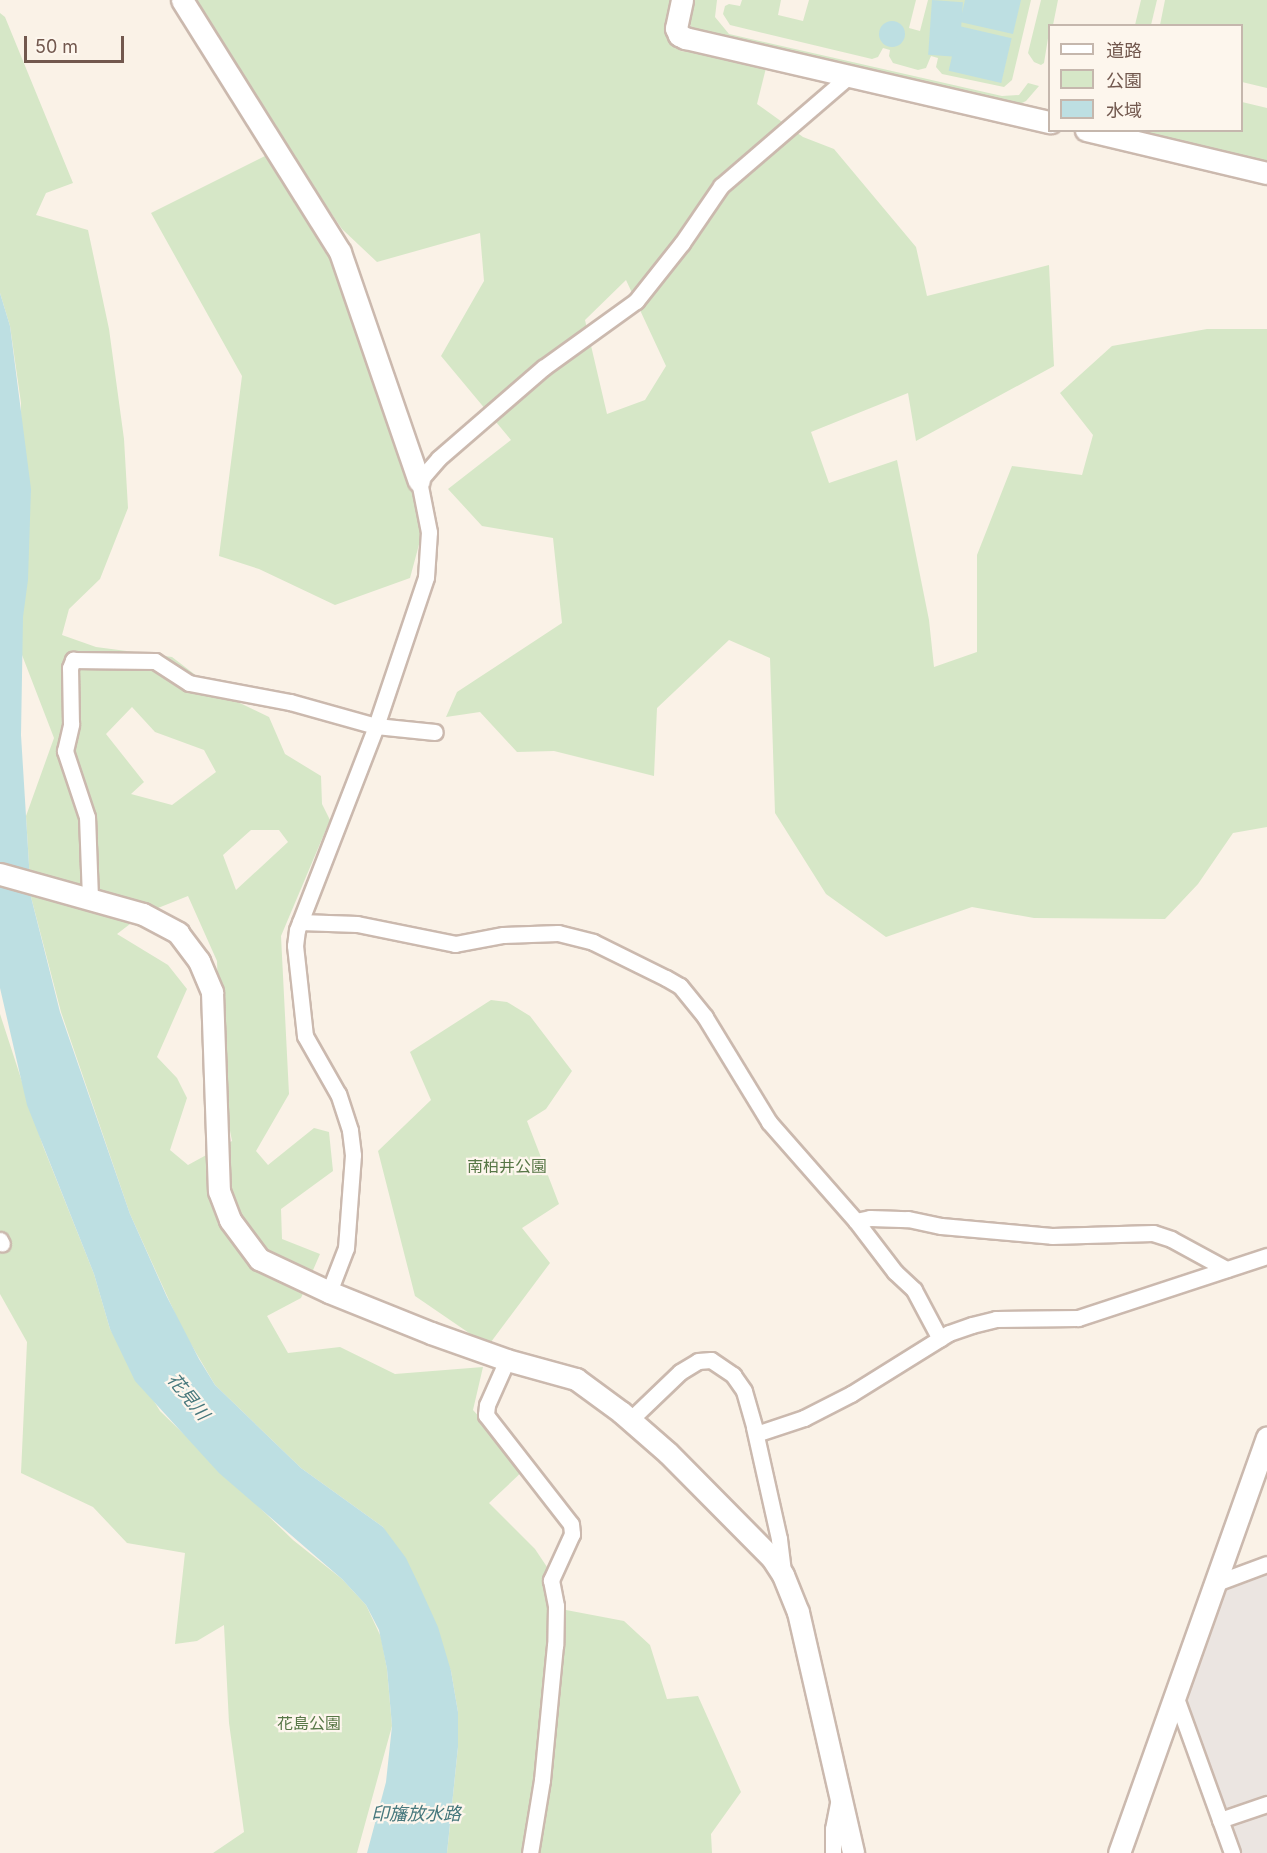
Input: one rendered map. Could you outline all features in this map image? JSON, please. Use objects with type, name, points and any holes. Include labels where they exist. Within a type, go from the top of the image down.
[{"type":"street","points":[[182,0],[340,252],[419,481],[428,519],[426,577],[376,726],[300,922],[295,946],[305,1036],[338,1094],[350,1130],[353,1155],[346,1248],[329,1292]]},
{"type":"street","points":[[682,0],[676,28],[679,35],[685,38],[1048,122]]},
{"type":"street","points":[[419,481],[439,458],[543,368],[636,302],[682,243],[721,186],[850,75]]},
{"type":"street","points":[[1094,132],[1267,173]]},
{"type":"street","points":[[83,896],[87,817],[65,752],[71,724],[70,668],[73,660],[155,661],[189,683],[290,702],[376,726],[435,732]]},
{"type":"street","points":[[0,874],[143,914],[178,933],[199,961],[212,992],[219,1191],[227,1212],[259,1258],[329,1292],[507,1360],[576,1379],[630,1420],[668,1453],[764,1550],[783,1575],[798,1612],[853,1853]]},
{"type":"street","points":[[300,922],[357,924],[455,944],[503,935],[558,933],[593,942],[680,986],[705,1017],[769,1122],[856,1221],[895,1272],[914,1290],[940,1339]]},
{"type":"street","points":[[856,1221],[870,1218],[909,1219],[941,1226],[1052,1236],[1153,1233],[1171,1239],[1226,1269]]},
{"type":"street","points":[[756,1434],[804,1418],[851,1394],[940,1339],[972,1325],[996,1319],[1078,1318],[1267,1256]]},
{"type":"street","points":[[507,1360],[487,1406],[486,1415],[571,1524],[572,1534],[551,1580],[556,1606],[555,1645],[542,1780],[530,1853]]},
{"type":"street","points":[[630,1420],[681,1372],[698,1361],[711,1360],[733,1375],[744,1391],[756,1434],[779,1539],[783,1575]]},
{"type":"street","points":[[1119,1853],[1267,1438]]},
{"type":"street","points":[[1216,1583],[1267,1564]]},
{"type":"street","points":[[1176,1698],[1232,1853]]},
{"type":"street","points":[[833,1853],[833,1829],[839,1798]]},
{"type":"street","points":[[1221,1820],[1267,1804]]},
{"type":"shaded area","points":[[1267,1571],[1267,1796],[1225,1810],[1185,1695],[1225,1586]]},
{"type":"shaded area","points":[[1267,1812],[1267,1853],[1236,1853],[1225,1827]]},
{"type":"green space","points":[[192,0],[677,0],[669,31],[680,51],[768,60],[757,104],[803,137],[834,149],[916,247],[927,296],[1049,265],[1054,366],[916,441],[908,393],[811,432],[829,483],[897,460],[929,620],[934,667],[977,652],[977,555],[1012,466],[1082,475],[1093,435],[1060,393],[1112,346],[1207,329],[1267,329],[1267,827],[1233,833],[1198,884],[1165,919],[1034,918],[972,907],[886,937],[826,894],[775,813],[770,658],[729,640],[657,708],[654,776],[554,751],[517,752],[480,712],[446,717],[457,692],[562,623],[553,538],[482,526],[448,489],[511,440],[441,356],[484,281],[480,233],[377,262],[342,229],[228,62]],"holes":[[[626,280],[666,366],[645,400],[607,414],[585,320]]]},
{"type":"green space","points":[[691,0],[717,0],[715,17],[729,34],[1002,96],[1019,95],[1028,83],[1039,86],[1026,101],[1018,105],[694,31],[687,20]]},
{"type":"green space","points":[[742,0],[781,0],[778,15],[803,21],[809,0],[916,0],[909,28],[920,31],[928,0],[1031,0],[1012,80],[1004,87],[942,74],[936,67],[938,58],[931,56],[926,68],[918,70],[893,63],[889,56],[890,50],[883,48],[878,57],[872,59],[730,25],[723,14],[725,6],[729,4],[740,6]]},
{"type":"green space","points":[[1041,0],[1058,0],[1053,24],[1048,24],[1044,63],[1041,65],[1034,62],[1028,53]]},
{"type":"green space","points":[[1141,0],[1157,0],[1151,24],[1135,24]]},
{"type":"green space","points":[[1165,0],[1267,0],[1267,88],[1243,82],[1243,24],[1160,24]]},
{"type":"green space","points":[[0,13],[5,17],[73,183],[46,193],[36,215],[88,230],[109,329],[124,439],[128,508],[100,579],[69,609],[62,635],[96,647],[172,657],[219,693],[269,717],[285,754],[321,776],[322,804],[330,820],[281,936],[289,1094],[256,1151],[268,1165],[314,1128],[329,1132],[333,1171],[281,1209],[282,1239],[320,1254],[301,1298],[267,1316],[288,1353],[340,1347],[395,1374],[483,1367],[473,1410],[526,1468],[489,1503],[535,1549],[557,1582],[566,1610],[624,1621],[650,1645],[667,1699],[698,1696],[741,1792],[711,1834],[712,1853],[447,1853],[458,1747],[458,1712],[451,1671],[383,1527],[301,1468],[215,1385],[182,1329],[130,1214],[61,1012],[31,897],[26,816],[54,738],[22,655],[21,403],[10,326],[0,293]],"holes":[[[132,707],[155,732],[204,750],[216,772],[172,805],[131,794],[144,782],[106,734]],[[251,830],[279,830],[288,842],[236,890],[223,855]],[[188,896],[217,961],[221,1085],[232,1141],[188,1165],[170,1150],[187,1098],[177,1078],[157,1057],[187,989],[168,965],[117,934],[143,914]]]},
{"type":"green space","points":[[1243,102],[1267,108],[1267,165],[1125,132],[1243,132]]},
{"type":"green space","points":[[271,153],[342,267],[424,526],[410,578],[335,605],[259,569],[219,556],[242,376],[151,213]]},
{"type":"green space","name":"南柏井公園","points":[[491,1000],[507,1002],[530,1016],[572,1071],[546,1109],[527,1121],[559,1204],[522,1228],[550,1263],[488,1346],[415,1296],[378,1151],[431,1100],[410,1052]]},
{"type":"green space","name":"花島公園","points":[[0,1014],[43,1146],[94,1274],[110,1329],[160,1411],[293,1540],[342,1579],[366,1605],[381,1637],[387,1669],[392,1726],[357,1853],[213,1853],[244,1832],[229,1723],[224,1625],[197,1641],[175,1644],[185,1553],[127,1543],[93,1507],[21,1473],[27,1342],[0,1294]]},
{"type":"water","points":[[932,0],[963,2],[959,57],[928,55]]},
{"type":"water","points":[[965,0],[1021,0],[1013,34],[960,22]]},
{"type":"water","points":[[892,21],[901,25],[905,34],[901,43],[892,47],[883,43],[879,34],[883,25]]},
{"type":"water","points":[[959,26],[1012,38],[1001,83],[949,71]]},
{"type":"water","name":"印旛放水路","points":[[0,293],[10,326],[31,489],[28,580],[23,617],[21,735],[31,897],[60,1012],[130,1214],[167,1297],[215,1385],[301,1468],[383,1527],[406,1558],[419,1585],[438,1627],[451,1671],[458,1712],[458,1747],[447,1853],[367,1853],[386,1782],[392,1726],[387,1669],[379,1630],[366,1605],[342,1579],[219,1473],[135,1381],[110,1329],[94,1274],[27,1105],[0,988]]},
{"type":"water label","name":"花見川","points":[[188,1397]]}]
